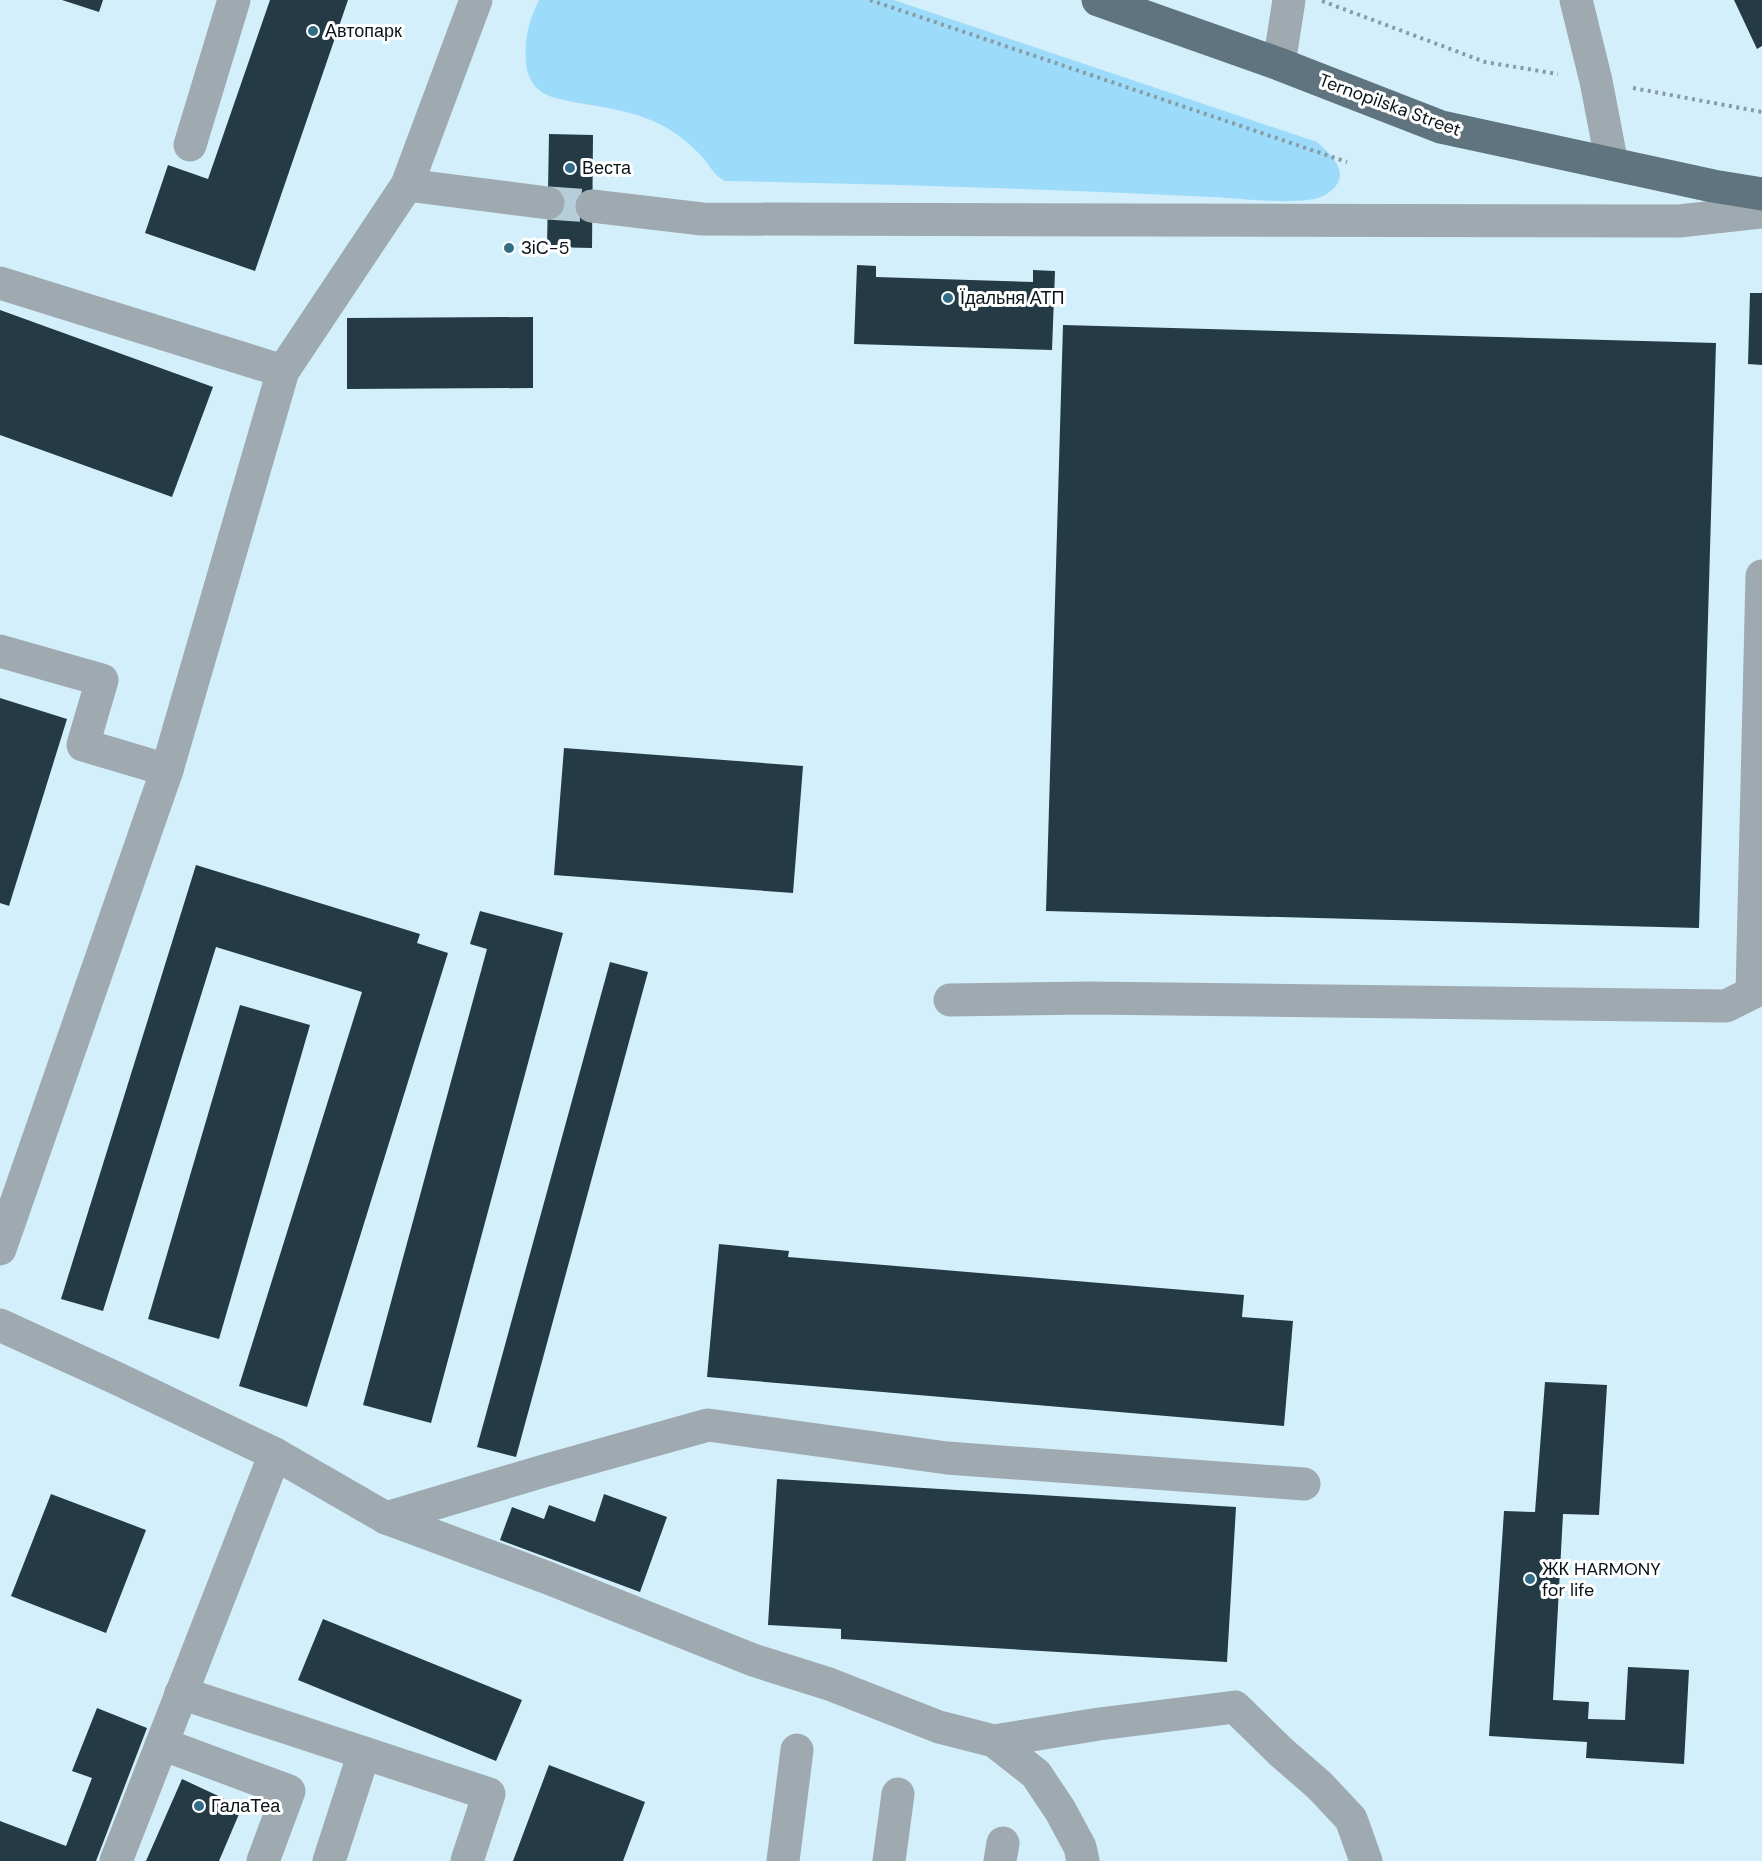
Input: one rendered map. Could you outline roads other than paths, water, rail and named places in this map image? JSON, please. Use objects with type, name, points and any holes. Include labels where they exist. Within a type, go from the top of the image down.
[{"type":"main road","name":"Ternopilska Street","points":[[1098,0],[1279,64],[1442,127],[1713,186],[1762,194]]},
{"type":"street","points":[[190,145],[234,0]]},
{"type":"street","points":[[0,1249],[167,770],[283,371],[407,185],[476,0]]},
{"type":"street","points":[[1279,64],[1289,0]]},
{"type":"street","points":[[1576,0],[1596,81],[1612,164]]},
{"type":"street","points":[[407,185],[548,203]]},
{"type":"street","points":[[592,206],[702,219],[1679,221],[1762,212]]},
{"type":"street","points":[[0,283],[283,371]]},
{"type":"street","points":[[950,1000],[1089,998],[1726,1006],[1752,993],[1762,576]]},
{"type":"street","points":[[0,651],[102,680],[83,746],[167,770]]},
{"type":"street","points":[[0,1325],[274,1454],[386,1518],[548,1578],[753,1660],[830,1684],[939,1727],[994,1741],[1099,1724],[1235,1707],[1319,1785],[1351,1820],[1366,1861]]},
{"type":"street","points":[[386,1518],[708,1425],[947,1458],[1304,1484]]},
{"type":"street","points":[[116,1861],[274,1454]]},
{"type":"street","points":[[181,1693],[489,1794],[467,1861]]},
{"type":"street","points":[[994,1741],[1036,1774],[1060,1810],[1080,1847],[1083,1861]]},
{"type":"street","points":[[162,1744],[289,1791],[263,1861]]},
{"type":"street","points":[[783,1861],[797,1750]]},
{"type":"street","points":[[329,1861],[364,1753]]},
{"type":"street","points":[[889,1861],[898,1794]]},
{"type":"tunnel","points":[[548,203],[592,206]]},
{"type":"place","name":"Автопарк","points":[[313,31]]},
{"type":"place","name":"Веста","points":[[570,168]]},
{"type":"place","name":"ЗіС-5","points":[[509,248]]},
{"type":"place","name":"Їдальня АТП","points":[[948,298]]},
{"type":"place","name":"ЖК HARMONY for life","points":[[1530,1579]]},
{"type":"place","name":"ГалаТеа","points":[[199,1806]]}]
